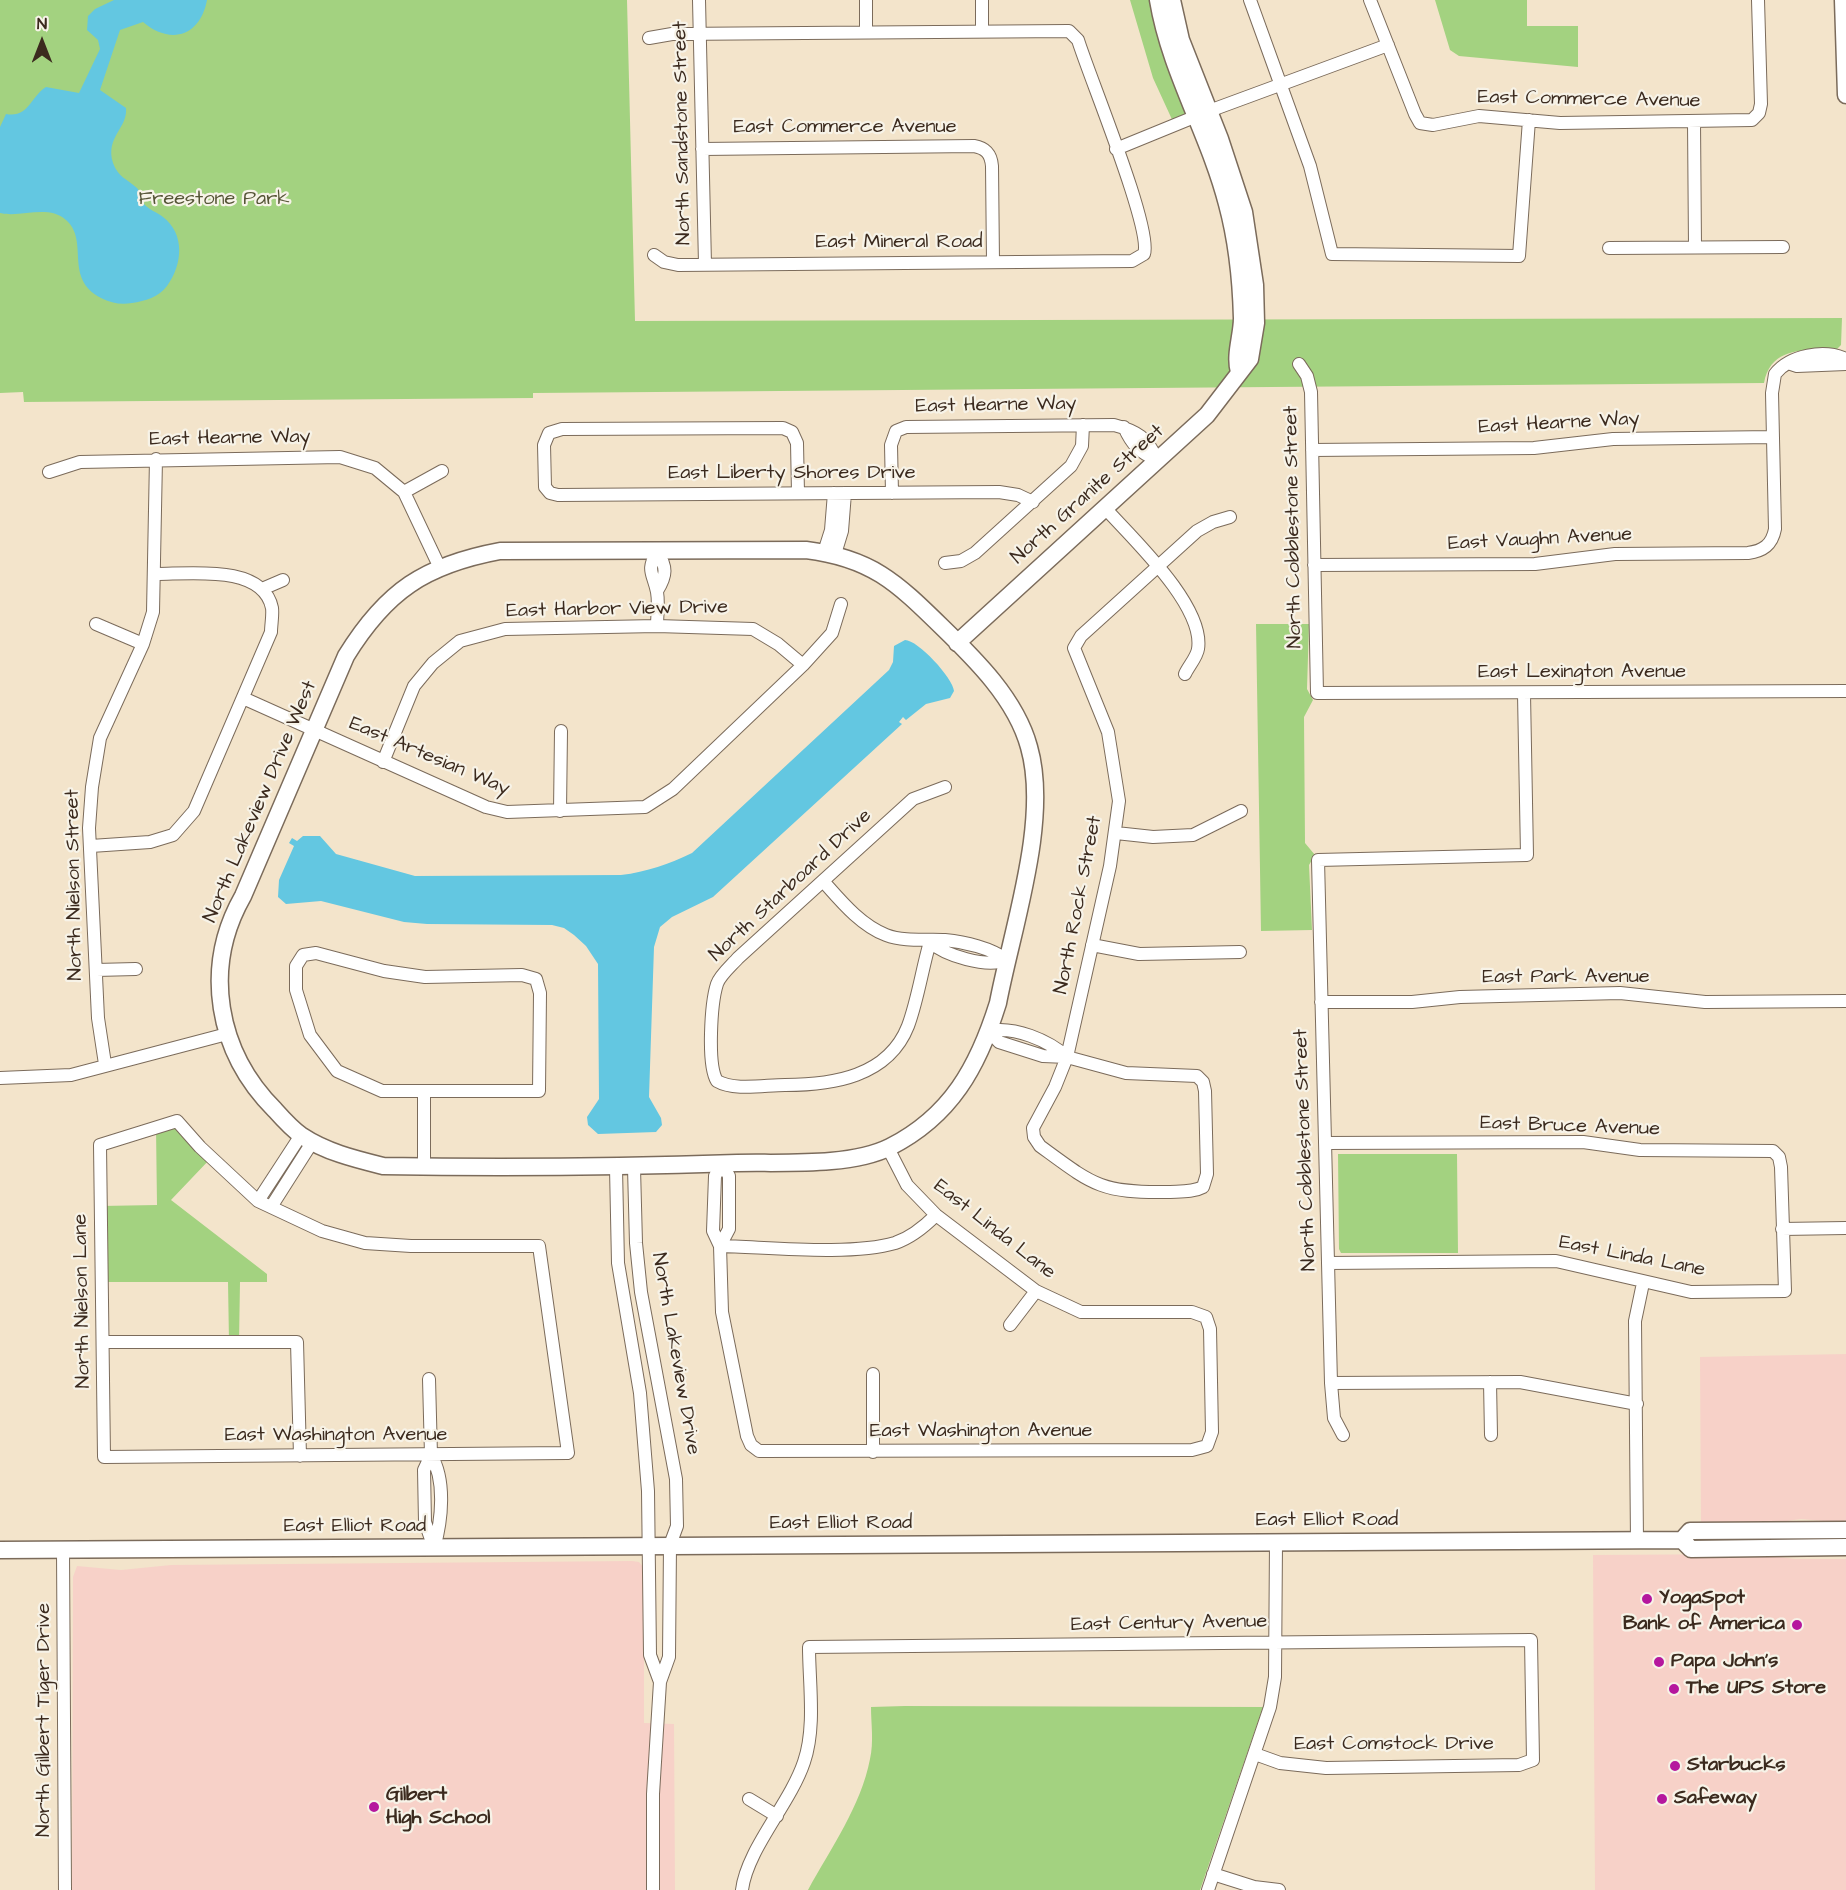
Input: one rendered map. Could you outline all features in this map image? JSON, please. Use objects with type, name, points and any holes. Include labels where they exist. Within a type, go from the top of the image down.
[{"type":"street","name":"North Sandstone Street","points":[[699,0],[705,264]]},
{"type":"street","points":[[866,0],[866,32]]},
{"type":"street","points":[[982,0],[982,31]]},
{"type":"street","points":[[1158,0],[1171,53],[1202,115]]},
{"type":"street","points":[[1172,0],[1202,115]]},
{"type":"street","points":[[1250,0],[1310,166],[1332,254],[1347,257],[1519,256],[1529,120]]},
{"type":"street","points":[[649,38],[667,34],[700,33],[1060,30],[1073,33],[1078,40],[1116,149],[1389,45],[1370,0]]},
{"type":"street","name":"East Commerce Avenue","points":[[1389,45],[1420,123],[1433,125],[1479,116],[1587,124],[1743,122],[1756,117],[1761,104],[1758,0]]},
{"type":"street","points":[[1844,0],[1846,95]]},
{"type":"street","name":"North Granite Street","points":[[957,643],[1214,407],[1239,372],[1236,362],[1249,319],[1227,204],[1202,115]]},
{"type":"street","points":[[1694,122],[1695,247]]},
{"type":"street","name":"East Commerce Avenue","points":[[702,149],[974,146],[988,152],[992,166],[993,262]]},
{"type":"street","name":"East Mineral Road","points":[[654,255],[671,264],[1132,261],[1144,254],[1146,240],[1141,217],[1116,149]]},
{"type":"street","points":[[1609,248],[1783,247]]},
{"type":"street","points":[[1773,437],[1772,386],[1775,374],[1800,356],[1839,356],[1846,359]]},
{"type":"street","points":[[1788,363],[1797,366],[1846,364]]},
{"type":"street","name":"North Cobblestone Street","points":[[1299,364],[1310,387],[1317,693]]},
{"type":"street","points":[[945,563],[961,561],[975,553],[1076,460],[1082,446],[1083,425]]},
{"type":"street","name":"East Hearne Way","points":[[892,493],[892,440],[900,428],[1083,425],[1124,428],[1140,433],[1151,445],[1157,460]]},
{"type":"street","name":"East Liberty Shores Drive","points":[[798,493],[798,443],[792,432],[783,428],[562,429],[549,433],[544,445],[544,483],[550,493],[562,495],[999,492],[1018,495],[1033,502]]},
{"type":"street","name":"East Hearne Way","points":[[1312,450],[1534,448],[1613,439],[1773,437]]},
{"type":"street","name":"East Vaughn Avenue","points":[[1314,565],[1535,564],[1615,554],[1748,553],[1767,546],[1775,529],[1773,437]]},
{"type":"street","name":"East Hearne Way","points":[[49,472],[80,462],[340,457],[375,468],[404,492],[440,568]]},
{"type":"street","name":"North Nielson Street","points":[[105,1064],[98,1018],[91,846],[92,787],[98,748],[143,644],[153,612],[156,574],[156,459]]},
{"type":"street","points":[[404,492],[442,471]]},
{"type":"street","points":[[830,553],[842,531],[839,493]]},
{"type":"street","points":[[1105,508],[1177,589],[1195,628],[1198,649],[1185,674]]},
{"type":"street","points":[[1157,566],[1204,526],[1230,517]]},
{"type":"street","points":[[657,551],[665,564],[665,577],[657,591],[657,626]]},
{"type":"street","name":"North Lakeview Drive West","points":[[657,551],[830,553],[869,566],[902,588],[957,643],[998,688],[1017,718],[1029,747],[1034,786],[1033,825],[1023,886],[990,1031],[970,1074],[953,1097],[920,1128],[888,1148],[840,1161],[626,1168],[383,1166],[346,1157],[307,1138],[264,1099],[243,1073],[227,1034],[221,1009],[219,974],[231,917],[243,896],[346,656],[367,622],[393,595],[440,568],[472,556],[500,552],[657,551]]},
{"type":"street","name":"North Rock Street","points":[[1066,1057],[1126,1073],[1188,1073],[1200,1078],[1204,1087],[1205,1103],[1206,1174],[1203,1187],[1189,1191],[1136,1192],[1107,1188],[1081,1176],[1040,1146],[1033,1133],[1034,1123],[1051,1096],[1066,1057],[1116,833],[1119,801],[1108,732],[1074,648],[1081,636],[1157,566]]},
{"type":"street","points":[[91,846],[150,842],[173,835],[194,811],[271,632],[272,608],[262,589],[236,575],[156,574]]},
{"type":"street","points":[[262,589],[283,580]]},
{"type":"street","name":"East Artesian Way","points":[[243,698],[486,807],[507,812],[645,807],[673,789],[803,665],[832,633],[841,604]]},
{"type":"street","points":[[96,624],[143,644]]},
{"type":"street","name":"East Harbor View Drive","points":[[383,762],[414,686],[433,663],[460,641],[505,629],[657,626],[753,629],[803,665]]},
{"type":"street","name":"East Lexington Avenue","points":[[1317,693],[1846,691]]},
{"type":"street","name":"North Cobblestone Street","points":[[1343,1435],[1334,1418],[1331,1383],[1318,860],[1527,855],[1524,694]]},
{"type":"street","points":[[560,811],[561,731]]},
{"type":"street","name":"North Starboard Drive","points":[[930,942],[908,1027],[891,1052],[873,1067],[849,1080],[810,1085],[732,1086],[717,1081],[713,1067],[712,1018],[718,982],[738,958],[913,799],[945,787]]},
{"type":"street","points":[[1116,833],[1152,837],[1193,835],[1241,811]]},
{"type":"street","points":[[823,881],[849,911],[886,935],[930,942],[945,940],[995,951],[1007,960]]},
{"type":"street","points":[[1092,945],[1139,954],[1240,952]]},
{"type":"street","points":[[316,953],[384,972],[426,977],[522,975],[536,979],[540,993],[539,1091],[423,1093],[382,1091],[337,1071],[310,1035],[296,990],[296,966],[303,955],[316,953]]},
{"type":"street","points":[[96,970],[135,969]]},
{"type":"street","name":"East Park Avenue","points":[[1321,1002],[1412,1002],[1460,998],[1620,993],[1706,1002],[1846,1001]]},
{"type":"street","points":[[990,1031],[999,1042],[1043,1056],[1066,1057]]},
{"type":"street","points":[[0,1078],[71,1075],[105,1064],[227,1034]]},
{"type":"street","points":[[423,1093],[424,1167]]},
{"type":"street","name":"North Nielson Lane","points":[[104,1457],[100,1145],[177,1121],[200,1147],[258,1202]]},
{"type":"street","points":[[307,1138],[271,1207],[258,1202],[307,1138]]},
{"type":"street","name":"East Bruce Avenue","points":[[1325,1143],[1583,1143],[1640,1150],[1763,1149],[1776,1153],[1781,1167],[1782,1229]]},
{"type":"street","name":"East Linda Lane","points":[[888,1148],[907,1185],[936,1215],[1036,1291],[1081,1312],[1191,1312],[1206,1317],[1210,1329],[1212,1432],[1207,1446]]},
{"type":"street","points":[[722,1164],[715,1176],[714,1231],[720,1246],[846,1249],[895,1243],[925,1227],[936,1215]]},
{"type":"street","name":"North Lakeview Drive","points":[[626,1168],[641,1292],[675,1466],[677,1526],[670,1545]]},
{"type":"street","name":"North Lakeview Drive","points":[[626,1168],[618,1263],[642,1415],[650,1546]]},
{"type":"street","name":"East Washington Avenue","points":[[104,1457],[568,1453],[539,1246],[411,1246],[365,1243],[322,1231],[271,1207]]},
{"type":"street","points":[[1782,1229],[1846,1227]]},
{"type":"street","name":"East Linda Lane","points":[[1329,1263],[1556,1261],[1643,1283],[1691,1292],[1785,1291],[1782,1229]]},
{"type":"street","name":"East Washington Avenue","points":[[720,1246],[722,1312],[747,1436],[754,1449],[769,1452],[1192,1450],[1207,1446]]},
{"type":"street","points":[[1637,1541],[1635,1321],[1643,1283]]},
{"type":"street","points":[[1010,1325],[1036,1291]]},
{"type":"street","points":[[104,1342],[297,1342],[300,1456]]},
{"type":"street","points":[[873,1374],[873,1452]]},
{"type":"street","points":[[429,1379],[431,1455],[439,1468],[440,1526],[434,1548]]},
{"type":"street","points":[[1490,1382],[1491,1435]]},
{"type":"street","points":[[1331,1383],[1520,1382],[1637,1404]]},
{"type":"street","name":"East Elliot Road","points":[[1682,1540],[1690,1532],[1846,1530]]},
{"type":"street","points":[[1747,1548],[1756,1540],[1776,1540],[1789,1531]]},
{"type":"street","name":"East Elliot Road","points":[[0,1550],[1682,1540],[1691,1548],[1846,1546]]},
{"type":"street","points":[[1208,1890],[1270,1707],[1275,1677],[1275,1543]]},
{"type":"street","points":[[653,1890],[653,1794],[660,1682],[669,1657],[670,1545]]},
{"type":"street","points":[[650,1546],[650,1655],[660,1682]]},
{"type":"street","name":"North Gilbert Tiger Drive","points":[[63,1550],[65,1890]]},
{"type":"street","name":"East Century Avenue","points":[[777,1816],[805,1760],[809,1728],[808,1647],[1531,1640],[1533,1760]]},
{"type":"street","name":"East Comstock Drive","points":[[1255,1754],[1280,1764],[1326,1768],[1519,1765],[1533,1760]]},
{"type":"street","points":[[742,1890],[751,1863],[777,1816],[749,1799]]},
{"type":"street","points":[[1213,1874],[1254,1887],[1279,1890]]},
{"type":"shaded area","points":[[1846,1354],[1846,1523],[1801,1519],[1765,1524],[1701,1525],[1700,1357]]},
{"type":"shaded area","points":[[1755,1554],[1795,1559],[1846,1559],[1846,1890],[1595,1890],[1593,1555]]},
{"type":"shaded area","name":"Gilbert High School","points":[[639,1562],[644,1568],[644,1723],[674,1724],[675,1890],[72,1890],[73,1577],[77,1566],[121,1570],[171,1565]]},
{"type":"green space","name":"Freestone Park","points":[[0,0],[627,0],[635,321],[1842,318],[1841,345],[1836,350],[1802,351],[1782,356],[1768,371],[1764,383],[533,393],[533,398],[24,402],[23,392],[0,393]]},
{"type":"green space","points":[[1130,0],[1164,0],[1203,115],[1175,126],[1153,78]]},
{"type":"green space","points":[[1435,0],[1527,0],[1527,26],[1578,26],[1578,67],[1459,56],[1450,50]]},
{"type":"green space","points":[[1256,624],[1309,624],[1307,689],[1313,700],[1304,717],[1305,843],[1315,855],[1309,865],[1312,930],[1261,931]]},
{"type":"green space","points":[[177,1121],[211,1158],[171,1200],[267,1274],[267,1282],[240,1282],[239,1342],[229,1342],[228,1282],[102,1282],[101,1206],[157,1205],[156,1128]]},
{"type":"green space","points":[[1338,1154],[1457,1154],[1458,1253],[1341,1253],[1339,1249]]},
{"type":"green space","points":[[871,1707],[1263,1707],[1200,1890],[808,1890],[844,1826],[866,1776],[872,1746]]},
{"type":"water","points":[[114,0],[207,0],[198,22],[182,34],[163,33],[143,22],[120,30],[100,90],[126,108],[124,121],[112,146],[111,154],[115,168],[120,175],[137,188],[146,206],[170,224],[178,241],[179,259],[164,290],[147,300],[124,304],[101,298],[90,290],[83,280],[76,238],[66,220],[59,215],[43,212],[0,213],[0,127],[6,114],[20,113],[25,110],[46,87],[79,93],[100,49],[98,40],[87,30],[88,16],[95,9]]},
{"type":"water","points":[[905,640],[926,653],[948,678],[954,691],[950,698],[926,704],[906,720],[903,717],[899,722],[902,724],[713,897],[672,917],[660,927],[654,947],[649,1097],[661,1118],[662,1125],[656,1132],[598,1134],[588,1125],[587,1117],[599,1099],[598,964],[586,946],[564,928],[552,925],[404,922],[321,901],[286,904],[278,897],[279,880],[294,846],[289,843],[292,838],[297,841],[303,836],[320,836],[336,854],[415,876],[621,875],[649,870],[675,861],[692,853],[889,670],[893,662],[894,646]]},
{"type":"place","name":"YogaSpot","points":[[1647,1599]]},
{"type":"place","name":"Bank of America","points":[[1797,1625]]},
{"type":"place","name":"Papa John's","points":[[1659,1662]]},
{"type":"place","name":"The UPS Store","points":[[1674,1689]]},
{"type":"place","name":"Starbucks","points":[[1675,1766]]},
{"type":"place","name":"Safeway","points":[[1662,1799]]},
{"type":"place","name":"Gilbert High School","points":[[374,1807]]}]
